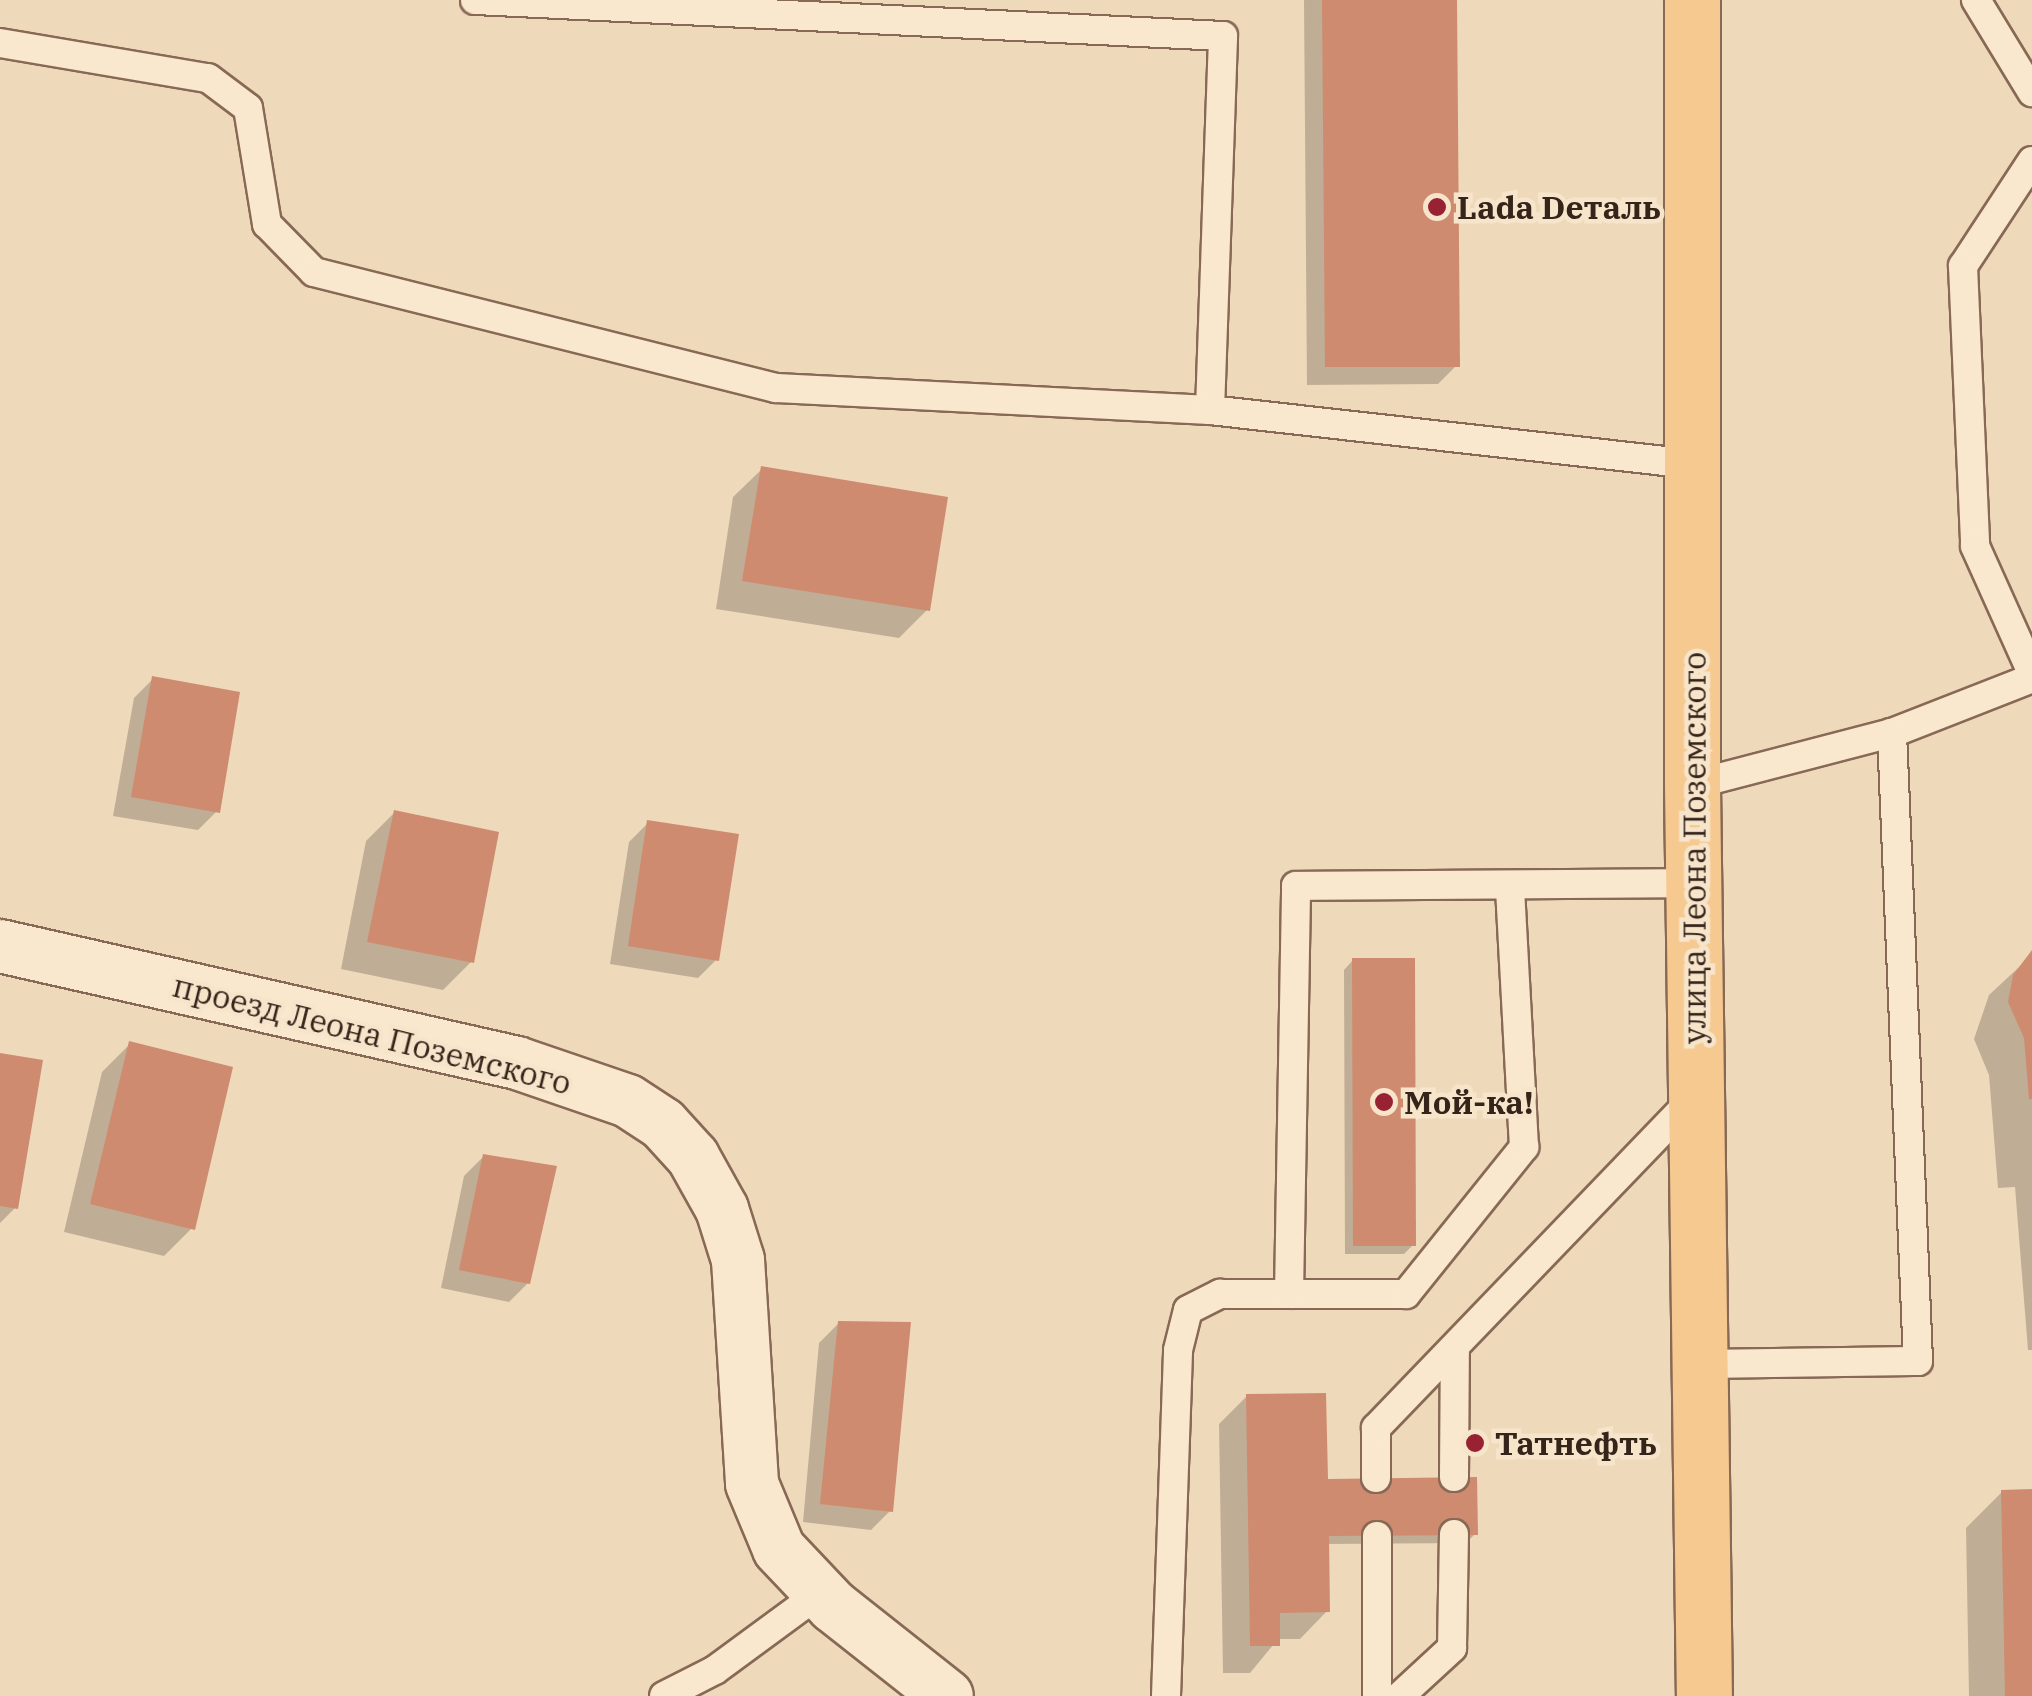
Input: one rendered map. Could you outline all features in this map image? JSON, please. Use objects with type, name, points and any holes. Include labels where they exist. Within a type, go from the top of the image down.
[{"type":"main road","name":"улица Леона Поземского","points":[[1692,0],[1692,784],[1704,1696]]},
{"type":"street","name":"проезд Леона Поземского","points":[[0,946],[517,1063],[628,1101],[664,1124],[708,1183],[738,1260],[752,1484],[779,1549],[820,1593],[946,1696]]},
{"type":"lane","points":[[476,0],[1223,36],[1210,410]]},
{"type":"lane","points":[[1976,0],[2032,92]]},
{"type":"lane","points":[[0,44],[208,78],[248,108],[267,224],[314,272],[776,388],[1210,410],[1692,464]]},
{"type":"lane","points":[[1692,784],[1892,733],[2032,676],[1975,546],[1963,266],[2032,161]]},
{"type":"lane","points":[[1699,1364],[1918,1361],[1892,733]]},
{"type":"lane","points":[[1289,1294],[1296,886],[1694,883]]},
{"type":"lane","points":[[1166,1696],[1178,1350],[1188,1310],[1220,1294],[1406,1294],[1524,1146],[1510,885]]},
{"type":"lane","points":[[1376,1478],[1376,1428],[1696,1096]]},
{"type":"lane","points":[[1454,1478],[1455,1348]]},
{"type":"lane","points":[[1400,1696],[1452,1648],[1454,1534]]},
{"type":"lane","points":[[1377,1536],[1378,1696]]},
{"type":"lane","points":[[664,1696],[715,1670],[820,1593]]},
{"type":"building","points":[[1322,0],[1457,0],[1460,367],[1325,367]]},
{"type":"building","points":[[761,466],[948,497],[930,611],[742,581]]},
{"type":"building","points":[[152,676],[240,692],[220,813],[131,797]]},
{"type":"building","points":[[394,810],[499,832],[474,963],[367,942]]},
{"type":"building","points":[[647,820],[739,834],[719,961],[628,946]]},
{"type":"building","points":[[2032,950],[2029,1099],[2024,1038],[2008,1002],[2013,975]]},
{"type":"building","name":"Мой-ка!","points":[[1352,958],[1415,958],[1416,1246],[1353,1246]]},
{"type":"building","points":[[129,1041],[233,1067],[195,1230],[90,1204]]},
{"type":"building","points":[[0,1053],[43,1060],[18,1209],[0,1206]]},
{"type":"building","points":[[483,1154],[557,1166],[530,1284],[459,1270]]},
{"type":"building","points":[[838,1321],[911,1322],[893,1512],[820,1504]]},
{"type":"building","points":[[1326,1393],[1328,1479],[1477,1477],[1478,1535],[1329,1536],[1330,1612],[1280,1613],[1280,1646],[1250,1646],[1246,1394]]},
{"type":"building","points":[[2032,1489],[2032,1696],[2005,1696],[2001,1490]]},
{"type":"place","name":"Lada Dеталь","points":[[1437,207]]},
{"type":"place","name":"Мой-ка!","points":[[1384,1102]]},
{"type":"place","name":"Татнефть","points":[[1475,1443]]}]
